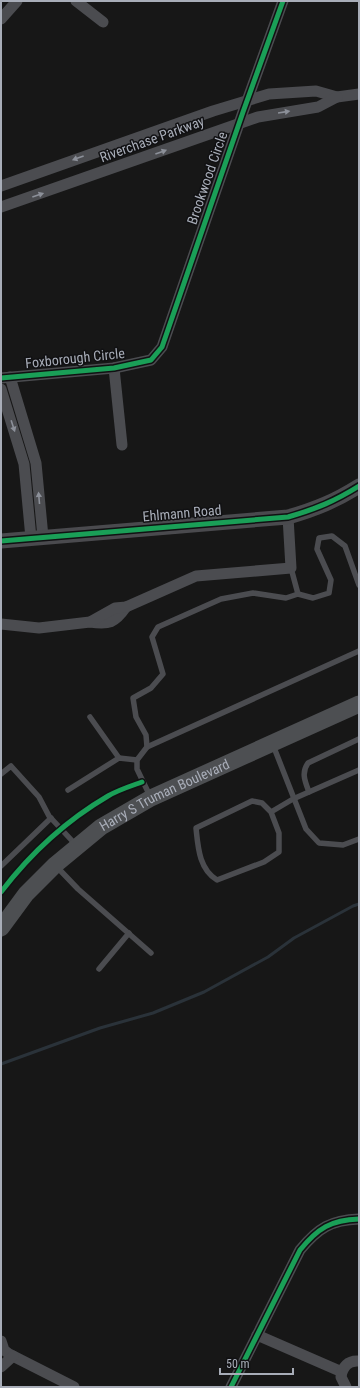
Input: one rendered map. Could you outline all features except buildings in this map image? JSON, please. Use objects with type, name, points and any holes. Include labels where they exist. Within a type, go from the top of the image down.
[{"type":"main road","name":"Harry S Truman Boulevard","points":[[1,928],[26,894],[76,846],[101,827],[151,798],[359,704]]},
{"type":"street","points":[[1,19],[17,1]]},
{"type":"street","points":[[76,1],[104,22]]},
{"type":"street","name":"Brookwood Circle","points":[[151,360],[162,347],[247,100],[283,1]]},
{"type":"street","name":"Riverchase Parkway","points":[[1,186],[247,100],[269,94],[316,91],[337,97]]},
{"type":"street","name":"Riverchase Parkway","points":[[1,207],[126,165],[258,117],[318,107],[337,97],[359,94]]},
{"type":"street","name":"Foxborough Circle","points":[[5,377],[114,368],[151,360]]},
{"type":"street","points":[[114,368],[122,445]]},
{"type":"street","points":[[5,377],[36,462],[37,538]]},
{"type":"street","points":[[1,389],[24,464],[37,538]]},
{"type":"street","name":"Ehlmann Road","points":[[1,541],[288,517],[318,508],[337,500],[359,486]]},
{"type":"street","points":[[1,624],[39,628],[90,622],[115,608],[126,607],[196,576],[291,568],[288,517]]},
{"type":"street","points":[[231,1387],[294,1261],[311,1237],[326,1226],[341,1220],[359,1219]]},
{"type":"street","points":[[257,1335],[342,1372]]},
{"type":"street","points":[[1,1341],[4,1350],[13,1356],[74,1387]]},
{"type":"street","points":[[1,1367],[13,1356]]},
{"type":"street","points":[[346,1387],[342,1382],[342,1372],[347,1364],[359,1361]]},
{"type":"lane","points":[[147,747],[146,735],[136,717],[133,698],[151,688],[163,674],[152,637],[158,627],[221,599],[253,593],[286,598],[298,594],[313,598],[329,593],[331,580],[318,549],[319,538],[332,536],[344,546],[359,584]]},
{"type":"lane","points":[[291,568],[298,594]]},
{"type":"lane","points":[[151,798],[140,779],[137,760],[147,747],[359,651]]},
{"type":"lane","points":[[90,717],[119,758]]},
{"type":"lane","points":[[308,792],[303,777],[303,770],[308,763],[359,739]]},
{"type":"lane","points":[[272,744],[306,829],[319,843],[343,845],[359,839]]},
{"type":"lane","points":[[68,790],[119,758],[137,760]]},
{"type":"lane","points":[[1,774],[11,766],[39,797],[51,818],[76,846]]},
{"type":"lane","points":[[271,812],[293,799],[359,770]]},
{"type":"lane","points":[[252,801],[262,803],[271,812],[279,832],[279,852],[264,862],[217,880],[208,874],[198,851],[196,828],[252,801]]},
{"type":"lane","points":[[1,866],[51,818]]},
{"type":"lane","points":[[55,865],[78,889],[151,953]]},
{"type":"lane","points":[[99,969],[129,933]]},
{"type":"waterway","points":[[1,1064],[100,1028],[153,1013],[204,992],[268,957],[294,938],[359,904]]},
{"type":"cycle path","points":[[1,378],[114,368],[151,360],[162,347],[283,1]]},
{"type":"cycle path","points":[[1,541],[288,517],[325,504],[359,486]]},
{"type":"cycle path","points":[[1,892],[37,851],[78,816],[108,796],[142,782]]},
{"type":"cycle path","points":[[231,1387],[300,1250],[319,1231],[333,1223],[359,1219]]}]
